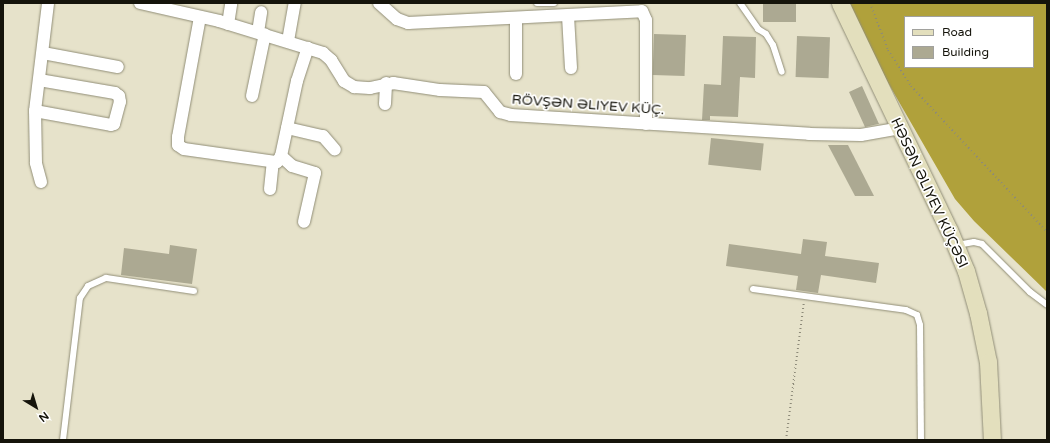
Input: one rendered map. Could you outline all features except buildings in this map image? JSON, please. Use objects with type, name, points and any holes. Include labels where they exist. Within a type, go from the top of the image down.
[{"type":"main road","name":"HƏSƏN ƏLIYEV KÜÇƏSI","points":[[840,3],[956,245],[984,337],[991,383],[992,440]]},
{"type":"street","points":[[41,182],[36,163],[35,111],[48,3]]},
{"type":"street","name":"RÖVŞƏN ƏLIYEV KÜÇ.","points":[[140,3],[163,6],[261,33],[326,55],[348,84],[362,88],[386,83],[440,90],[484,92],[500,112],[511,115],[850,135],[900,128]]},
{"type":"street","points":[[288,41],[295,3]]},
{"type":"street","points":[[379,3],[402,22],[568,16],[637,10],[644,14],[646,124]]},
{"type":"street","points":[[228,24],[231,4]]},
{"type":"street","points":[[252,96],[261,33],[262,12]]},
{"type":"street","points":[[568,16],[571,68]]},
{"type":"street","points":[[200,17],[178,145],[184,149],[277,159],[292,166],[315,173],[304,222]]},
{"type":"street","points":[[516,18],[516,74]]},
{"type":"street","points":[[270,189],[277,159],[287,128],[298,76],[308,48]]},
{"type":"street","points":[[43,53],[118,67]]},
{"type":"street","points":[[35,111],[111,126],[114,124],[120,102],[119,96],[115,93],[39,80]]},
{"type":"street","points":[[385,104],[386,83]]},
{"type":"street","points":[[287,128],[323,136],[336,150]]},
{"type":"lane","points":[[537,3],[554,3]]},
{"type":"lane","points":[[740,3],[758,29],[766,34],[773,45],[782,72]]},
{"type":"lane","points":[[956,245],[974,242],[982,244],[1030,292],[1047,305]]},
{"type":"lane","points":[[63,440],[80,298],[88,286],[106,278],[194,291]]},
{"type":"lane","points":[[753,289],[906,310],[916,315],[920,325],[921,440]]},
{"type":"path","points":[[870,3],[888,50],[911,86],[1047,232]]},
{"type":"path","points":[[786,440],[805,296]]},
{"type":"shaded area","points":[[849,3],[1047,3],[1047,292],[974,221],[955,199],[880,69]]}]
